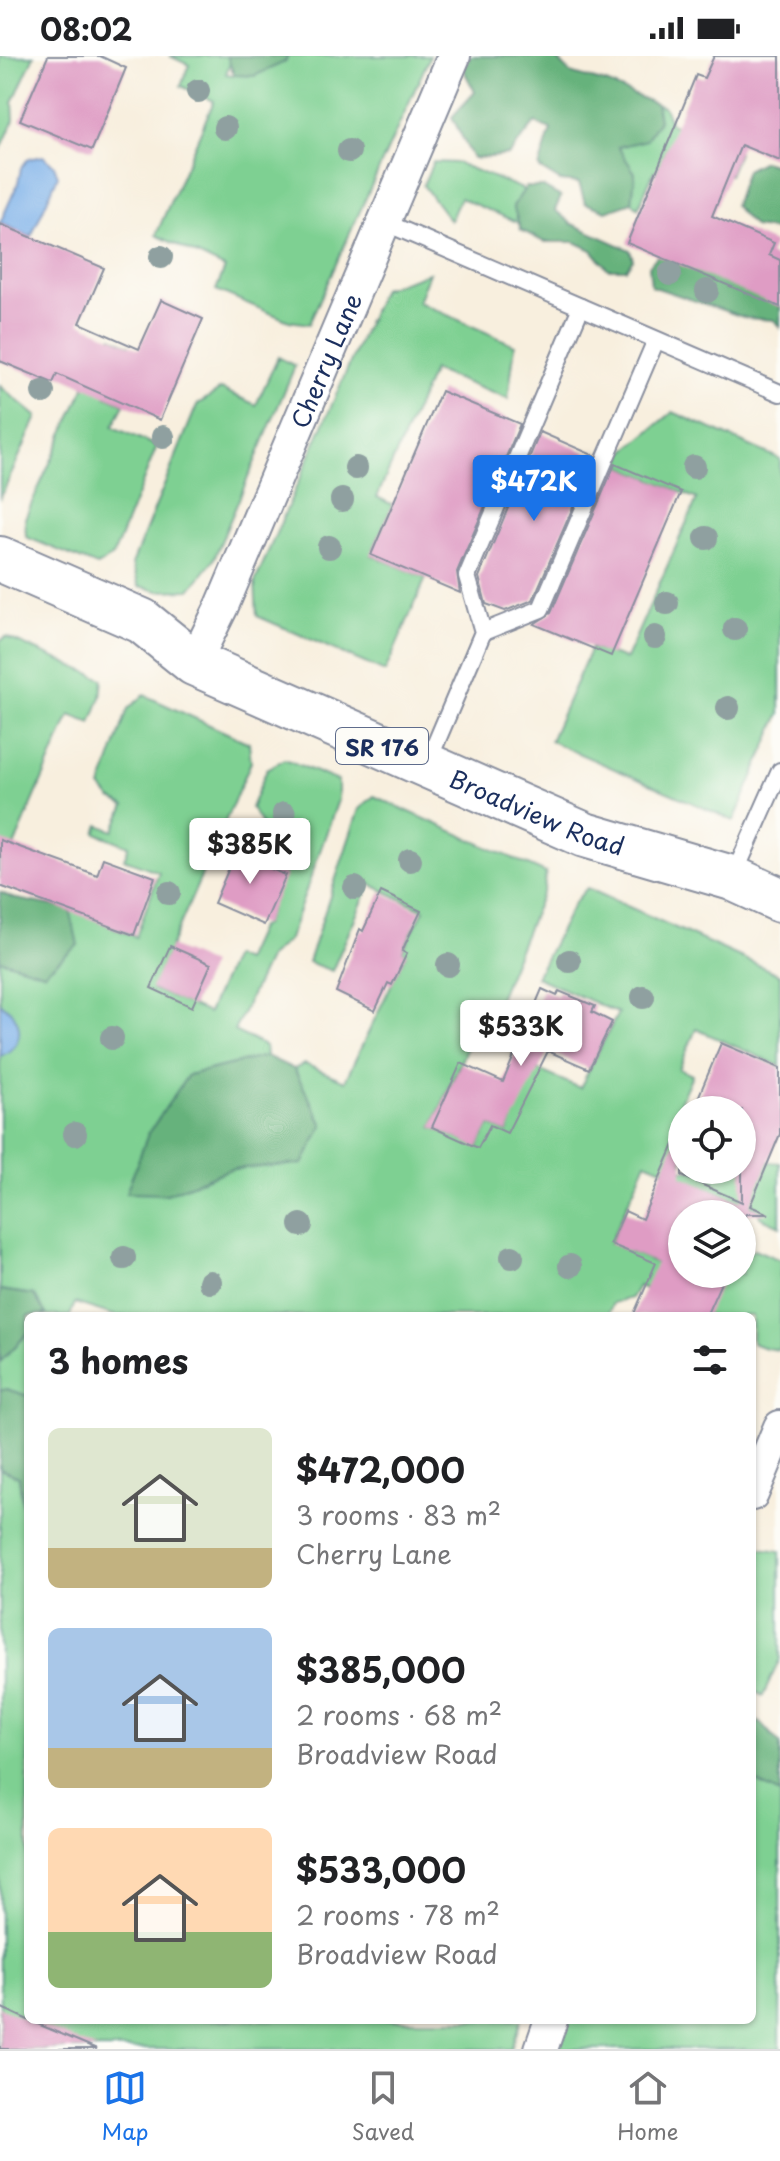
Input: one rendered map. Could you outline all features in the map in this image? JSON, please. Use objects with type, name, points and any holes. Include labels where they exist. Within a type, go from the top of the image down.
[{"type":"main road","name":"Broadview Road","points":[[0,559],[142,621],[194,663],[585,835],[732,878],[780,900]]},
{"type":"street","name":"Cherry Lane","points":[[194,663],[222,606],[454,56]]},
{"type":"street","points":[[756,1484],[780,1427]]},
{"type":"street","points":[[541,2049],[550,2024]]},
{"type":"lane","points":[[384,222],[780,393]]},
{"type":"lane","points":[[426,765],[483,632],[467,576],[581,307]]},
{"type":"lane","points":[[483,632],[541,609],[656,340]]},
{"type":"lane","points":[[732,878],[780,771]]},
{"type":"green space","points":[[0,56],[34,56],[13,102],[14,120],[0,151]]},
{"type":"green space","points":[[170,56],[233,56],[226,74],[234,75],[285,62],[288,56],[430,56],[309,324],[289,321],[216,290],[225,268],[156,235],[214,101],[181,86],[189,65]]},
{"type":"green space","points":[[227,56],[288,56],[285,62],[254,76],[234,75]]},
{"type":"green space","points":[[470,56],[555,56],[570,73],[606,83],[656,104],[659,120],[646,140],[618,147],[635,173],[632,202],[606,211],[585,203],[579,183],[560,181],[539,168],[551,129],[535,123],[509,155],[473,159],[452,117],[475,92],[463,69]]},
{"type":"green space","points":[[656,104],[664,107],[671,124],[738,153],[729,175],[667,148],[638,208],[632,202],[635,173],[617,147],[646,140],[659,120]]},
{"type":"green space","points":[[763,161],[780,166],[780,231],[754,227],[734,206],[746,170]]},
{"type":"green space","points":[[433,162],[457,163],[525,190],[513,206],[519,223],[460,198],[450,221],[423,185]]},
{"type":"green space","points":[[526,187],[543,187],[561,197],[555,210],[572,224],[630,250],[633,259],[626,269],[608,269],[592,250],[575,242],[544,242],[521,230],[513,206]]},
{"type":"green space","points":[[661,251],[780,306],[780,328],[774,320],[746,318],[651,286],[649,266]]},
{"type":"green space","points":[[429,273],[418,302],[515,345],[508,399],[433,370],[377,497],[393,505],[371,555],[426,578],[385,672],[257,616],[255,582],[382,289]]},
{"type":"green space","points":[[112,337],[129,345],[106,396],[124,404],[113,427],[157,446],[113,556],[97,566],[26,537],[25,518],[99,355]]},
{"type":"green space","points":[[278,357],[295,366],[213,561],[190,590],[158,591],[139,586],[132,564],[197,405],[221,389],[256,405]]},
{"type":"green space","points":[[0,386],[37,417],[0,499]]},
{"type":"green space","points":[[673,412],[780,459],[780,714],[734,821],[550,741],[591,648],[626,659],[697,499],[620,466],[624,452]]},
{"type":"green space","points":[[6,637],[103,679],[101,697],[91,723],[70,715],[0,879],[0,641]]},
{"type":"green space","points":[[144,695],[249,743],[251,762],[152,989],[208,1013],[233,956],[244,961],[259,928],[264,925],[286,868],[274,862],[282,836],[264,828],[251,808],[267,769],[285,759],[338,781],[338,800],[289,939],[269,957],[234,1031],[265,1046],[266,1056],[188,1075],[167,1194],[230,1169],[303,1164],[323,1125],[294,1069],[305,1064],[345,1081],[406,954],[402,951],[424,910],[370,884],[332,971],[308,962],[359,809],[374,796],[546,873],[544,889],[485,1032],[473,1034],[432,1127],[478,1147],[490,1125],[507,1133],[534,1068],[580,1088],[618,1013],[536,977],[574,903],[587,888],[780,975],[780,1066],[696,1029],[679,1069],[692,1075],[683,1096],[668,1096],[668,1171],[646,1162],[610,1243],[668,1268],[668,1288],[756,1288],[756,1250],[780,1260],[780,1350],[756,1345],[756,1312],[700,1312],[638,1286],[631,1298],[613,1303],[609,1312],[103,1312],[75,1303],[72,1312],[45,1312],[34,1295],[0,1290],[0,960],[44,973],[70,909],[136,937],[159,872],[124,859],[129,846],[96,833],[99,825],[114,831],[125,806],[111,799],[101,787],[128,709]]},
{"type":"green space","points":[[0,892],[12,898],[70,909],[78,945],[44,973],[0,960]]},
{"type":"green space","points":[[266,1056],[294,1069],[323,1125],[303,1164],[230,1169],[167,1194],[126,1193],[148,1134],[188,1075]]},
{"type":"green space","points":[[780,1163],[780,1226],[760,1217],[756,1200],[738,1200],[699,1184],[756,1184],[756,1166]]},
{"type":"green space","points":[[0,1290],[34,1295],[45,1312],[24,1312],[24,1337],[0,1362]]},
{"type":"green space","points":[[24,1337],[24,1395],[6,1389],[0,1391],[0,1362]]},
{"type":"green space","points":[[6,1389],[24,1395],[24,1516],[19,1477],[0,1469],[0,1391]]},
{"type":"green space","points":[[0,1469],[19,1477],[24,1515],[24,2024],[520,2024],[511,2049],[0,2049]]},
{"type":"green space","points":[[756,1547],[780,1551],[780,1659],[763,1696],[756,1692]]},
{"type":"green space","points":[[756,1721],[780,1744],[780,1794],[756,1782]]},
{"type":"green space","points":[[756,1782],[780,1794],[780,2049],[559,2049],[568,2024],[756,2024]]},
{"type":"water","points":[[43,156],[54,165],[58,176],[31,237],[0,223],[18,183],[21,168],[28,159]]},
{"type":"water","points":[[0,1004],[14,1015],[19,1030],[15,1045],[0,1056]]},
{"type":"building","points":[[48,56],[100,56],[126,68],[92,150],[20,120]]},
{"type":"building","points":[[714,56],[780,56],[780,161],[741,145],[712,216],[774,243],[769,255],[780,260],[780,307],[627,243],[696,75],[704,78]]},
{"type":"building","points":[[0,224],[104,268],[80,323],[139,349],[161,300],[203,319],[160,420],[57,374],[53,383],[0,361]]},
{"type":"building","points":[[441,391],[520,424],[457,572],[460,593],[371,555]]},
{"type":"building","points":[[540,432],[595,456],[533,600],[505,611],[486,604],[479,577]]},
{"type":"building","points":[[615,464],[681,492],[611,656],[534,624],[551,613]]},
{"type":"building","points":[[0,840],[97,875],[103,858],[155,877],[134,935],[0,886]]},
{"type":"building","points":[[238,847],[274,862],[271,869],[286,875],[264,925],[214,903]]},
{"type":"building","points":[[381,892],[421,911],[402,951],[407,953],[375,1011],[336,992],[360,929],[363,931]]},
{"type":"building","points":[[170,946],[211,964],[192,1007],[151,988]]},
{"type":"building","points":[[542,989],[557,996],[559,991],[595,1006],[592,1012],[612,1022],[589,1069],[548,1051],[507,1133],[490,1125],[478,1148],[432,1127],[461,1063],[503,1082]]},
{"type":"building","points":[[721,1043],[780,1068],[780,1134],[752,1200],[742,1200],[742,1184],[756,1184],[756,1096],[699,1096]]},
{"type":"building","points":[[668,1159],[668,1184],[700,1184],[737,1200],[668,1200],[668,1288],[719,1288],[708,1312],[635,1312],[656,1263],[610,1244],[625,1211],[642,1219]]},
{"type":"building","points":[[0,2007],[24,2018],[24,2024],[38,2024],[97,2049],[0,2049]]}]
